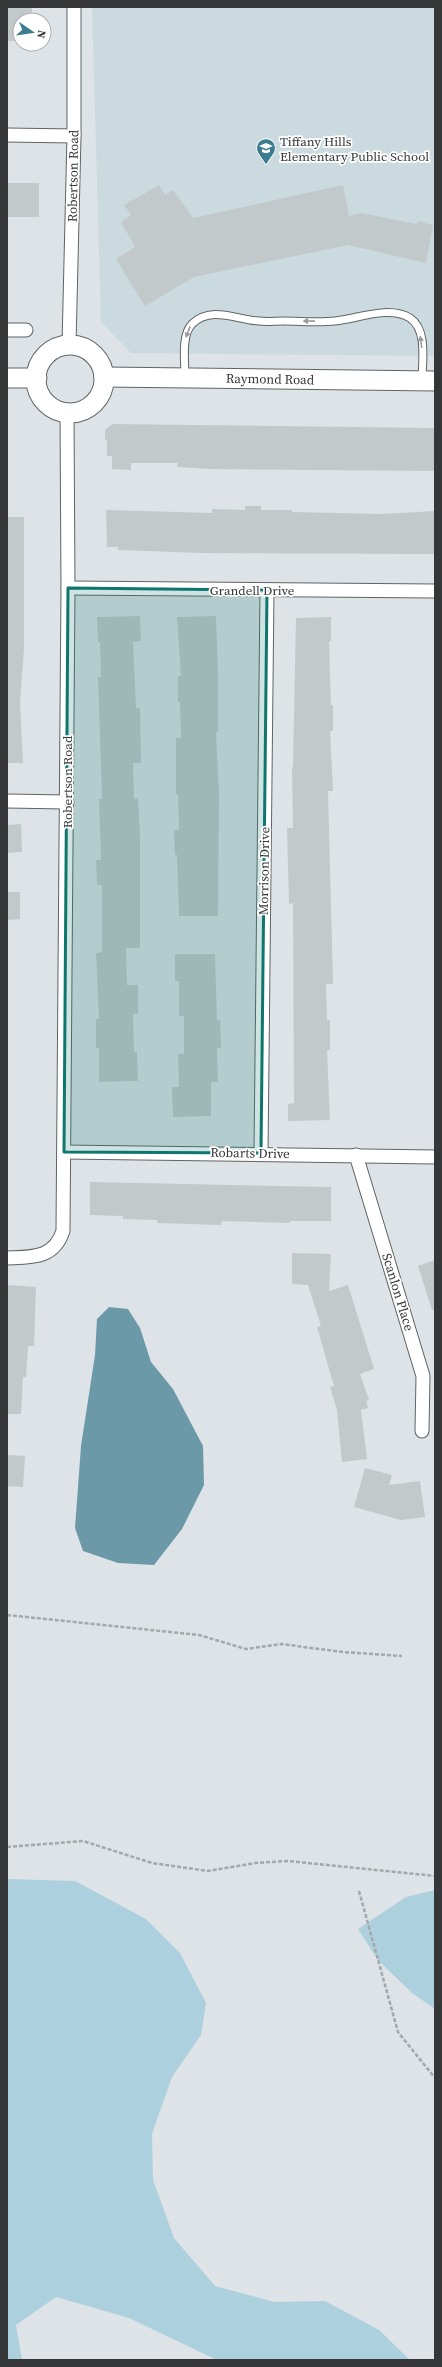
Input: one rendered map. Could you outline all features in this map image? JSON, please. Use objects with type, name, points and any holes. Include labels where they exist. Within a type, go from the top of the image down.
[{"type":"street","name":"Robertson Road","points":[[69,345],[74,136],[74,7]]},
{"type":"street","points":[[7,135],[74,136]]},
{"type":"street","points":[[7,330],[26,330]]},
{"type":"street","points":[[69,345],[81,347],[90,351],[102,367],[104,377],[103,388],[92,405],[83,410],[67,412],[51,407],[43,399],[38,389],[37,378],[44,358],[51,351],[69,345]]},
{"type":"street","name":"Raymond Road","points":[[104,377],[428,381]]},
{"type":"street","points":[[7,378],[37,378]]},
{"type":"street","name":"Robertson Road","points":[[7,1258],[38,1257],[45,1255],[54,1248],[61,1238],[63,1231],[67,802],[67,412]]},
{"type":"street","name":"Grandell Drive","points":[[68,588],[435,591]]},
{"type":"street","name":"Morrison Drive","points":[[261,1153],[267,590]]},
{"type":"street","points":[[7,801],[67,802]]},
{"type":"street","name":"Robarts Drive","points":[[64,1152],[261,1153],[435,1157]]},
{"type":"street","name":"Scanlon Place","points":[[356,1155],[423,1376],[422,1431]]},
{"type":"lane","points":[[185,378],[186,338],[192,324],[207,314],[258,321],[334,321],[387,313],[399,314],[410,318],[419,328],[428,381]]},
{"type":"path","points":[[7,1615],[198,1635],[246,1649],[281,1644],[343,1652],[402,1656]]},
{"type":"path","points":[[7,1847],[83,1841],[152,1863],[208,1871],[255,1863],[288,1861],[435,1876]]},
{"type":"path","points":[[359,1891],[398,2032],[435,2078]]},
{"type":"highlighted area","points":[[68,588],[267,590],[261,1153],[64,1152]]},
{"type":"shaded area","name":"Tiffany Hills Elementary Public School","points":[[92,7],[435,7],[435,356],[131,353],[101,322]]},
{"type":"shaded area","points":[[109,1307],[128,1309],[140,1328],[151,1362],[173,1389],[203,1446],[204,1485],[182,1529],[154,1565],[118,1563],[83,1551],[75,1528],[81,1446],[95,1355],[97,1319]]},
{"type":"shaded area","points":[[7,1879],[75,1881],[146,1919],[180,1953],[206,2003],[201,2035],[172,2077],[152,2134],[153,2180],[174,2238],[215,2286],[274,2302],[325,2301],[379,2330],[410,2360],[217,2360],[129,2318],[56,2297],[16,2325],[22,2360],[7,2360]]},
{"type":"shaded area","points":[[435,1890],[435,2009],[412,1993],[378,1960],[358,1929],[406,1897]]},
{"type":"building","points":[[7,7],[32,7],[32,12],[12,12],[12,41],[7,41]]},
{"type":"building","points":[[7,183],[39,183],[39,217],[7,217]]},
{"type":"building","points":[[159,185],[165,195],[173,190],[193,218],[343,185],[349,216],[361,213],[417,224],[418,221],[433,225],[426,263],[348,245],[194,277],[145,306],[116,259],[135,247],[121,222],[131,215],[124,205]]},
{"type":"building","points":[[112,424],[435,428],[435,471],[211,469],[177,467],[178,463],[131,463],[131,470],[112,469],[112,456],[107,456],[107,440],[105,440],[105,430]]},
{"type":"building","points":[[245,506],[261,506],[261,510],[292,510],[292,512],[382,514],[435,511],[435,554],[201,553],[118,550],[118,547],[107,547],[106,510],[212,513],[212,509],[245,510]]},
{"type":"building","points":[[7,517],[24,517],[24,648],[20,703],[23,763],[7,763]]},
{"type":"building","points":[[140,616],[141,641],[133,642],[136,708],[140,708],[141,763],[133,763],[134,799],[138,798],[140,836],[140,948],[126,948],[127,985],[138,985],[138,1014],[133,1014],[134,1052],[137,1052],[138,1081],[99,1082],[99,1048],[96,1048],[96,1019],[99,1019],[96,953],[102,952],[102,885],[97,885],[96,860],[101,860],[99,799],[102,799],[98,677],[101,677],[100,642],[98,642],[97,617]]},
{"type":"building","points":[[216,616],[218,732],[216,732],[219,794],[218,916],[179,916],[177,855],[175,855],[174,830],[179,830],[178,794],[176,795],[176,738],[181,738],[180,702],[178,702],[178,676],[181,676],[177,617]]},
{"type":"building","points":[[331,617],[331,641],[329,641],[333,731],[330,731],[333,791],[328,791],[333,984],[326,984],[327,1020],[330,1020],[330,1050],[327,1050],[330,1120],[288,1121],[288,1104],[294,1103],[293,903],[289,904],[287,828],[293,828],[292,767],[296,618]]},
{"type":"building","points":[[21,824],[22,852],[7,853],[7,825]]},
{"type":"building","points":[[7,892],[20,892],[20,919],[7,920]]},
{"type":"building","points":[[175,954],[215,954],[217,1020],[220,1020],[221,1048],[217,1048],[218,1082],[211,1082],[211,1116],[173,1117],[172,1087],[179,1087],[178,1054],[184,1054],[184,1016],[179,1016],[179,981],[175,981]]},
{"type":"building","points":[[90,1182],[331,1187],[331,1221],[290,1221],[290,1223],[222,1221],[221,1225],[157,1223],[157,1220],[123,1219],[123,1216],[90,1215]]},
{"type":"building","points":[[292,1253],[331,1254],[329,1291],[348,1285],[374,1369],[360,1374],[369,1400],[366,1401],[368,1408],[361,1410],[367,1459],[342,1462],[337,1410],[330,1387],[334,1386],[317,1327],[321,1326],[308,1285],[292,1284]]},
{"type":"building","points":[[435,1260],[435,1310],[432,1310],[418,1266]]},
{"type":"building","points":[[7,1285],[36,1287],[34,1346],[28,1346],[26,1377],[23,1377],[21,1414],[7,1414]]},
{"type":"building","points":[[7,1455],[25,1456],[23,1487],[7,1486]]},
{"type":"building","points":[[365,1468],[392,1475],[389,1485],[420,1481],[425,1517],[401,1520],[354,1507]]},
{"type":"place","name":"Tiffany Hills Elementary Public School","points":[[266,165]]}]
